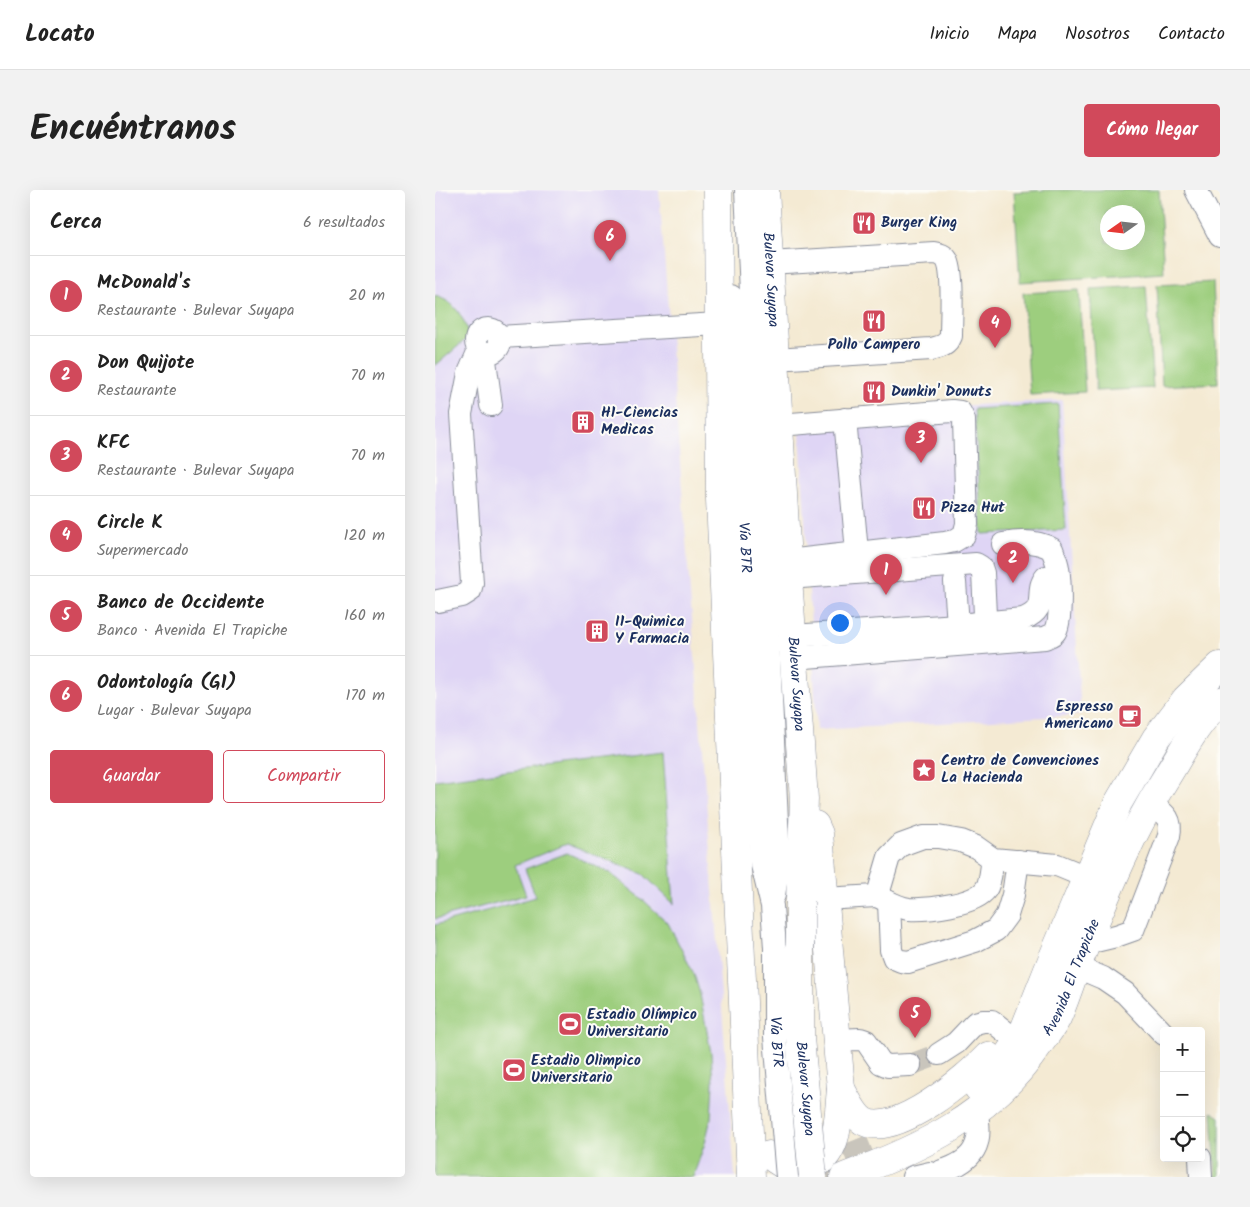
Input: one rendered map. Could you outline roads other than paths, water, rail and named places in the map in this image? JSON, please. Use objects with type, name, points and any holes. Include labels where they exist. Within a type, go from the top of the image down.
[{"type":"main road","points":[[717,190],[720,499],[751,1177]]},
{"type":"main road","name":"Bulevar Suyapa","points":[[765,190],[787,569],[812,900],[801,1038],[813,1177]]},
{"type":"main road","name":"Avenida El Trapiche","points":[[876,1162],[970,1095],[990,1077],[1008,1054],[1024,1030],[1118,803],[1156,738],[1186,699],[1220,666]]},
{"type":"main road","name":"Avenida El Trapiche","points":[[844,1177],[934,1138],[958,1125],[1007,1085],[1026,1064],[1056,1020],[1117,870],[1150,803],[1207,714],[1220,702]]},
{"type":"main road","points":[[1082,955],[1071,962],[1069,948],[1071,939],[1105,860],[1118,803]]},
{"type":"main road","points":[[745,1058],[773,1166],[781,1164],[798,1170],[807,1169],[817,1164],[826,1156],[832,1146],[836,1133],[841,1089],[836,1040],[812,900]]},
{"type":"main road","points":[[841,1089],[855,1113],[863,1121],[872,1124],[883,1124],[910,1115],[964,1079],[985,1058],[1007,1033],[1048,972]]},
{"type":"street","name":"Vía BTR","points":[[725,190],[761,861],[772,906],[775,948],[775,1038],[787,1177]]},
{"type":"street","name":"Vía BTR","points":[[746,190],[779,862],[772,906]]},
{"type":"street","points":[[1196,190],[1220,236]]},
{"type":"street","points":[[769,263],[934,253],[941,254],[946,258],[950,273],[951,336],[948,343],[943,346],[931,349],[775,360]]},
{"type":"street","points":[[437,601],[462,596],[470,591],[461,414],[469,373],[488,346],[718,324]]},
{"type":"street","points":[[488,346],[491,405]]},
{"type":"street","points":[[779,425],[952,410],[960,412],[963,420],[967,524],[964,535],[954,541],[945,543],[857,552],[787,569]]},
{"type":"street","points":[[845,419],[857,552]]},
{"type":"street","points":[[793,647],[958,625],[986,633],[1038,639],[1054,634],[1058,626],[1060,613],[1058,568],[1052,548],[1044,544],[1030,542],[1003,544]]},
{"type":"street","points":[[787,569],[976,564],[981,567],[983,573],[986,633]]},
{"type":"street","points":[[793,647],[986,633],[1029,616],[1039,608],[1042,581],[1046,577],[1059,580]]},
{"type":"street","points":[[955,582],[958,625]]},
{"type":"street","points":[[1029,616],[1038,639]]},
{"type":"street","points":[[1150,803],[1166,815],[1171,828],[1133,930],[1116,936],[1082,955],[1103,978],[1125,993],[1160,1030]]},
{"type":"street","points":[[1169,836],[1183,814]]},
{"type":"street","points":[[1018,861],[1013,896],[1007,914],[996,930],[975,941],[907,962],[894,958],[883,899],[879,892],[889,857],[901,845],[913,839],[923,836],[961,841],[976,847],[993,859],[1018,861],[1057,865],[1086,877]]},
{"type":"street","points":[[812,900],[883,899],[908,909],[935,908],[969,900],[980,895],[987,888],[993,859]]},
{"type":"street","points":[[939,1054],[956,1043],[975,1023],[992,1021],[1007,1033]]},
{"type":"street","points":[[836,1040],[860,1039],[865,1041],[881,1063],[888,1066],[910,1065]]},
{"type":"street","points":[[928,1174],[955,1167],[967,1159],[977,1147],[979,1121],[976,1112]]},
{"type":"street","points":[[1200,1162],[1201,1177]]},
{"type":"tunnel","points":[[910,1065],[939,1054]]},
{"type":"tunnel","points":[[808,1177],[823,1168],[877,1146]]},
{"type":"place","name":"Burger King","points":[[864,223]]},
{"type":"place","name":"Odontología (G1)","points":[[610,261]]},
{"type":"place","name":"Pollo Campero","points":[[874,321]]},
{"type":"place","name":"Circle K","points":[[995,348]]},
{"type":"place","name":"Dunkin' Donuts","points":[[874,392]]},
{"type":"place","name":"H1-Ciencias Medicas","points":[[583,422]]},
{"type":"place","name":"KFC","points":[[921,463]]},
{"type":"place","name":"Pizza Hut","points":[[924,508]]},
{"type":"place","name":"Don Quijote","points":[[1013,583]]},
{"type":"place","name":"McDonald's","points":[[886,595]]},
{"type":"place","name":"I1-Quimica Y Farmacia","points":[[597,631]]},
{"type":"place","name":"Espresso Americano","points":[[1130,716]]},
{"type":"place","name":"Centro de Convenciones La Hacienda","points":[[924,770]]},
{"type":"place","name":"Estadio Olímpico Universitario","points":[[570,1024]]},
{"type":"place","name":"Banco de Occidente","points":[[915,1038]]},
{"type":"place","name":"Estadio Olimpico Universitario","points":[[514,1070]]}]
